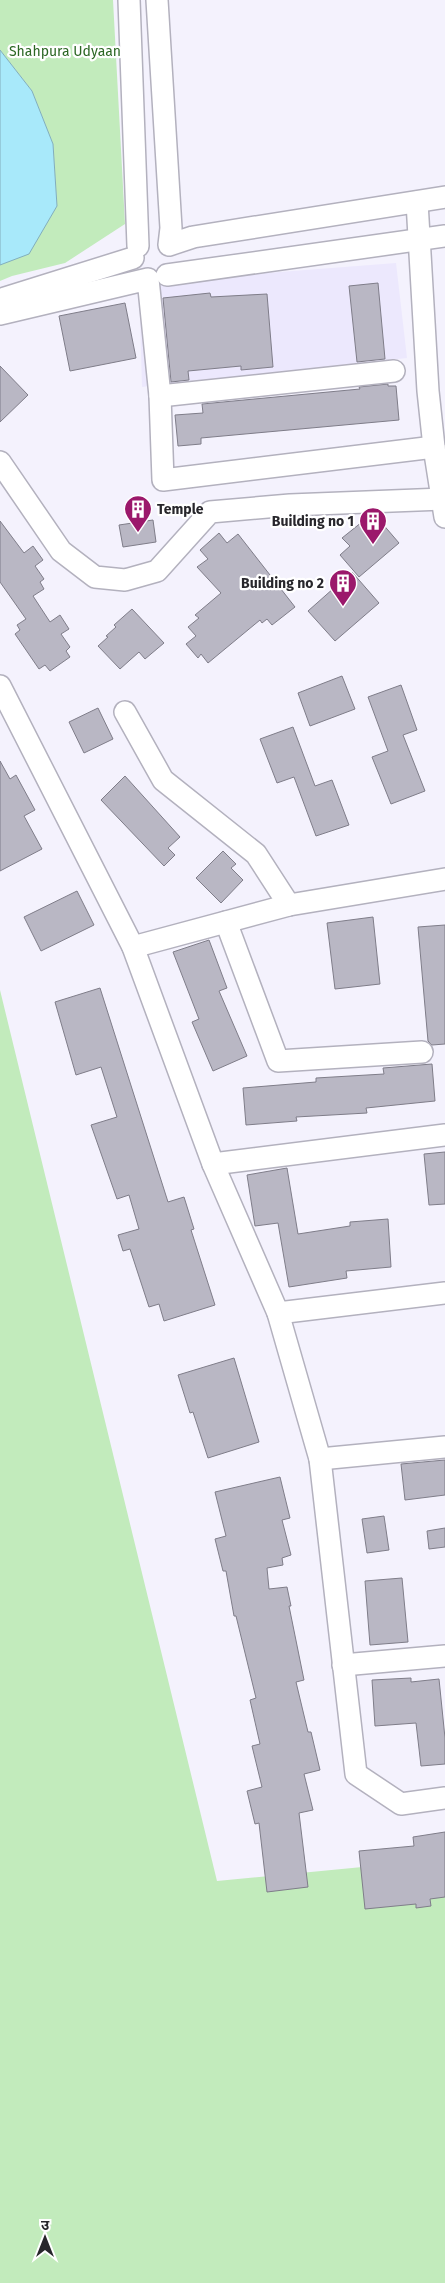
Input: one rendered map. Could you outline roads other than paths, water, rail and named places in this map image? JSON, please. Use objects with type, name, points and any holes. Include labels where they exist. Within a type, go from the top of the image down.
[{"type":"street","points":[[129,0],[137,271],[157,277],[171,270],[174,257],[169,245],[171,228],[158,0]]},
{"type":"street","points":[[0,299],[136,252],[144,241],[157,239],[169,245],[193,237],[445,197]]},
{"type":"street","points":[[0,462],[61,551],[95,577],[125,580],[157,571],[210,512],[290,506],[444,508],[434,446],[436,390],[418,239],[417,202]]},
{"type":"street","points":[[0,314],[157,277],[445,236]]},
{"type":"street","points":[[157,277],[163,480],[434,446]]},
{"type":"street","points":[[160,396],[394,371]]},
{"type":"street","points":[[0,686],[133,947],[214,1164],[278,1313],[320,1459],[356,1774],[401,1804],[445,1798]]},
{"type":"street","points":[[125,712],[163,780],[256,854],[289,905]]},
{"type":"street","points":[[133,947],[289,905],[445,879]]},
{"type":"street","points":[[226,922],[278,1061],[422,1052]]},
{"type":"street","points":[[214,1164],[445,1135]]},
{"type":"street","points":[[278,1313],[445,1293]]},
{"type":"street","points":[[320,1459],[445,1447]]},
{"type":"street","points":[[343,1665],[445,1656]]},
{"type":"water","points":[[0,50],[32,91],[53,144],[57,206],[29,254],[0,265]]},
{"type":"place","name":"Temple","points":[[138,533]]},
{"type":"place","name":"Building no 1","points":[[373,545]]},
{"type":"place","name":"Building no 2","points":[[343,607]]},
{"type":"park label","name":"Shahpura Udyaan","points":[[65,51]]}]
